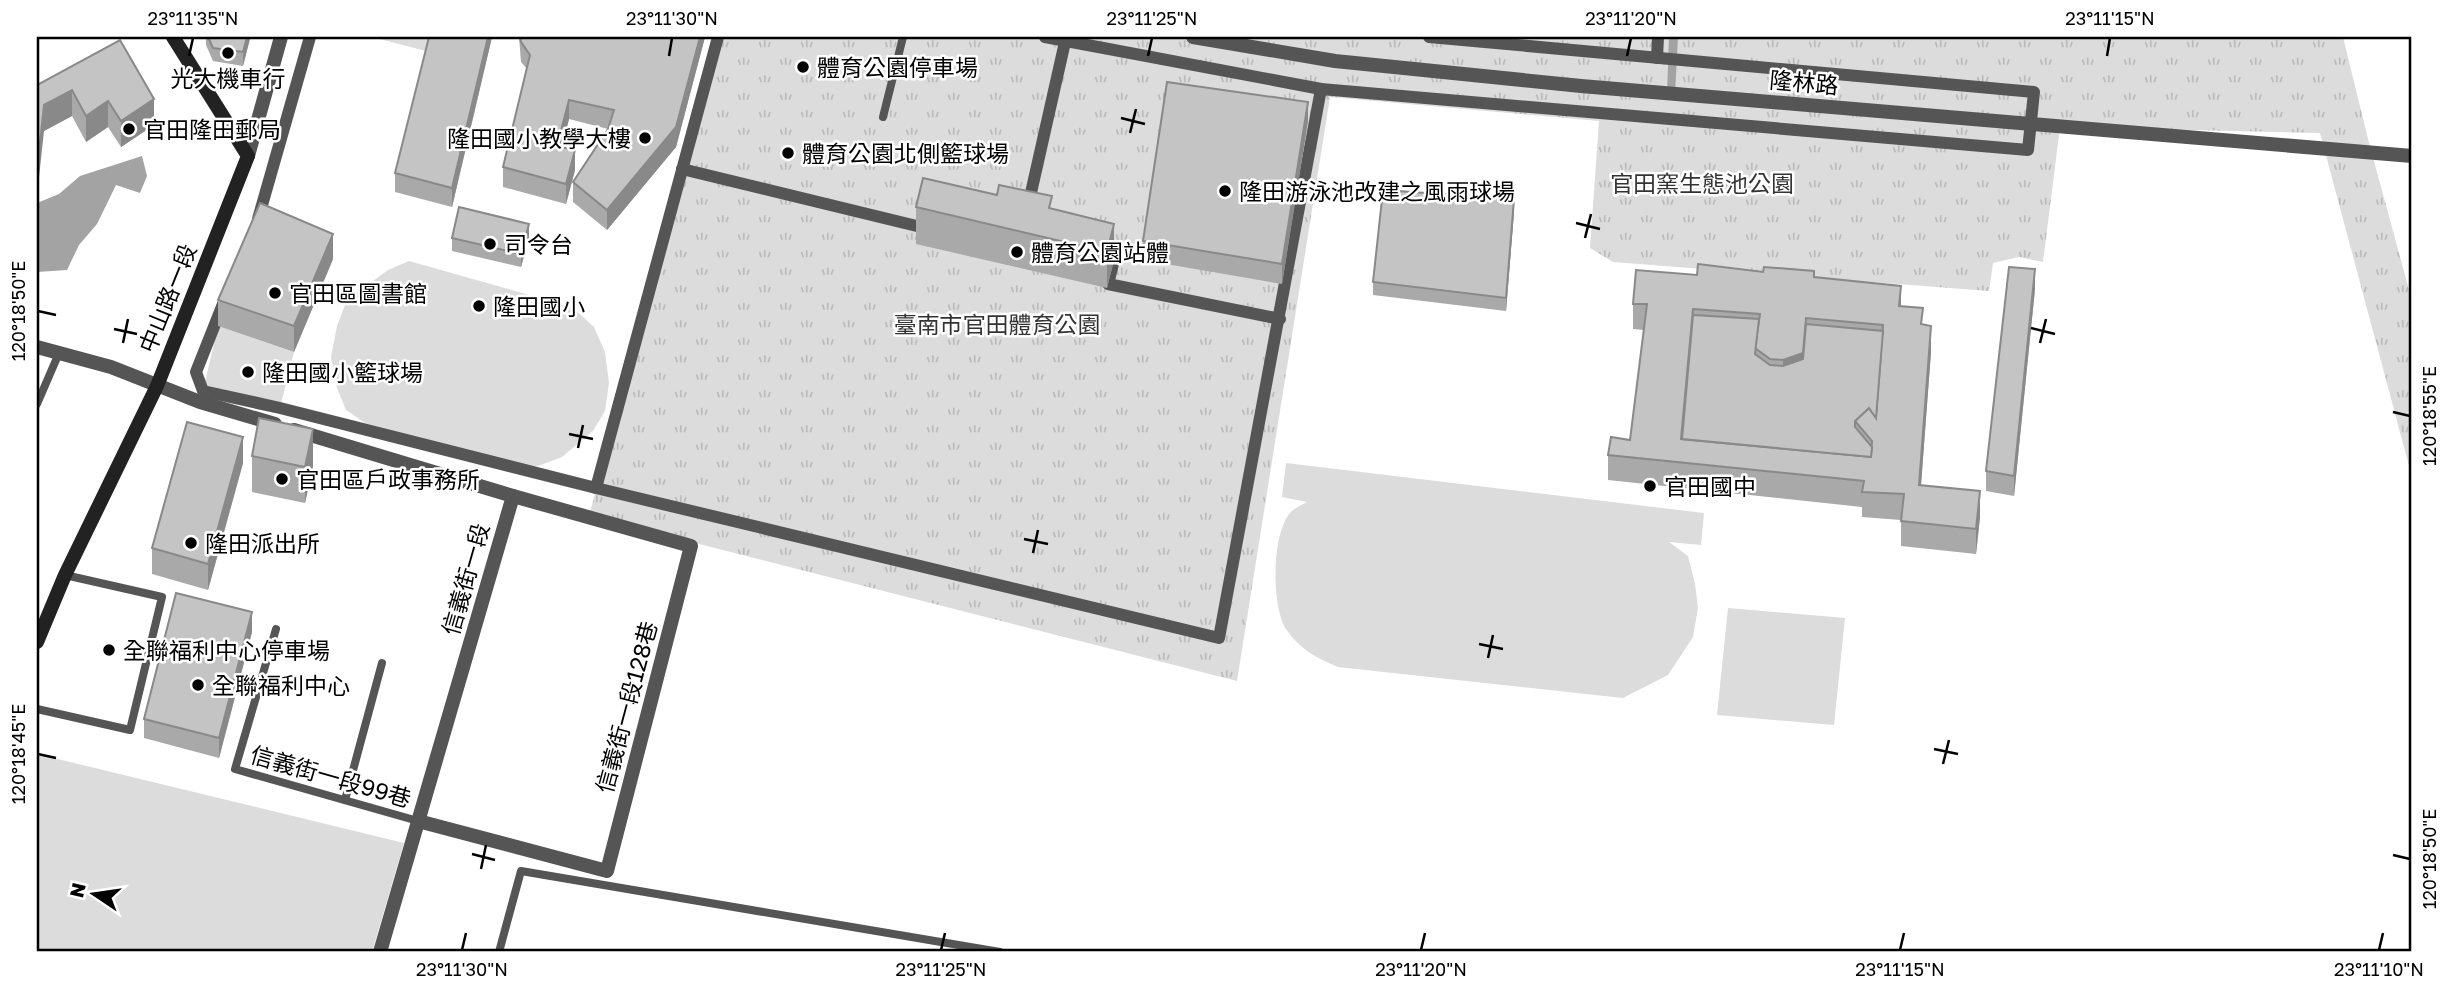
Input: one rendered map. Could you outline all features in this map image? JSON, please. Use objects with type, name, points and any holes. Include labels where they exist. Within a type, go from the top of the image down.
[{"type":"main road","points":[[173,37],[248,156]]},
{"type":"main road","name":"中山路一段","points":[[37,642],[65,575],[157,386],[248,156]]},
{"type":"street","name":"中山路一段","points":[[248,156],[281,37]]},
{"type":"street","points":[[255,227],[310,37]]},
{"type":"street","points":[[596,488],[718,37]]},
{"type":"street","points":[[1045,37],[1321,89],[2028,150],[2034,92],[1429,37]]},
{"type":"street","name":"隆林路","points":[[1193,37],[1335,61],[1667,94],[2412,156]]},
{"type":"street","points":[[1657,58],[1658,37]]},
{"type":"street","points":[[1027,213],[1065,42]]},
{"type":"street","points":[[230,287],[196,372],[203,391],[1219,638],[1321,89]]},
{"type":"street","points":[[682,169],[923,234],[928,215],[939,217]]},
{"type":"street","points":[[1088,254],[1114,260],[1108,284]]},
{"type":"street","points":[[1095,281],[1280,319]]},
{"type":"street","points":[[37,347],[111,367],[200,402],[513,496]]},
{"type":"street","name":"信義街一段","points":[[380,952],[513,496]]},
{"type":"street","name":"信義街一段128巷","points":[[418,821],[607,871],[691,546],[513,496]]},
{"type":"lane","points":[[883,117],[903,37]]},
{"type":"lane","points":[[37,404],[59,353]]},
{"type":"lane","points":[[65,575],[175,600]]},
{"type":"lane","points":[[37,709],[130,730],[162,597]]},
{"type":"lane","name":"信義街一段99巷","points":[[276,629],[235,769],[418,821]]},
{"type":"lane","points":[[345,800],[382,663]]},
{"type":"lane","points":[[499,952],[521,871],[1000,952]]},
{"type":"green space","points":[[372,37],[429,37],[426,51]]},
{"type":"green space","name":"臺南市官田體育公園","points":[[718,37],[2343,37],[2412,301],[2412,477],[2320,133],[2060,127],[2043,262],[2019,257],[1993,263],[1989,291],[1613,262],[1590,248],[1599,121],[1330,97],[1237,681],[589,516]]},
{"type":"green space","points":[[409,261],[572,307],[594,327],[605,352],[609,383],[605,411],[593,431],[562,457],[538,466],[521,468],[365,423],[346,410],[337,388],[331,357],[337,326],[347,300],[388,270]]},
{"type":"green space","name":"隆田國小籃球場","points":[[218,326],[294,352],[280,408],[203,391]]},
{"type":"green space","points":[[1286,463],[1704,513],[1701,545],[1669,542],[1688,556],[1698,608],[1693,637],[1668,675],[1623,698],[1338,667],[1296,642],[1281,618],[1276,586],[1277,549],[1286,519],[1293,510],[1307,502],[1282,497]]},
{"type":"green space","points":[[1728,608],[1845,618],[1834,725],[1717,715]]},
{"type":"green space","points":[[37,754],[404,843],[372,952],[37,952]]},
{"type":"shaded area","points":[[1669,37],[1678,37],[1675,94],[1667,94]]},
{"type":"shaded area","points":[[142,156],[147,176],[140,193],[116,185],[97,224],[79,245],[67,270],[37,272],[37,203],[59,194],[80,176]]},
{"type":"building","points":[[208,37],[247,37],[243,52],[213,48]]},
{"type":"building","points":[[429,37],[488,37],[452,188],[395,173]]},
{"type":"building","name":"隆田國小教學大樓","points":[[520,37],[700,37],[676,127],[607,210],[573,182],[608,129],[614,110],[569,100],[557,146],[575,150],[566,184],[503,167],[530,55]]},
{"type":"building","points":[[120,40],[154,99],[121,121],[108,101],[86,116],[72,90],[44,105],[37,170],[37,85]]},
{"type":"building","name":"隆田游泳池改建之風雨球場","points":[[1167,82],[1308,102],[1282,264],[1143,241]]},
{"type":"building","points":[[923,178],[997,195],[999,185],[1052,196],[1049,208],[1114,224],[1107,252],[916,207]]},
{"type":"building","points":[[1383,190],[1514,199],[1506,298],[1373,282]]},
{"type":"building","name":"官田區圖書館","points":[[260,203],[333,234],[294,326],[218,300]]},
{"type":"building","points":[[459,207],[529,224],[521,254],[452,238]]},
{"type":"building","points":[[1698,264],[1763,272],[1764,267],[1814,271],[1814,277],[1901,286],[1899,306],[1923,308],[1921,324],[1931,326],[1919,485],[1980,491],[1976,529],[1901,521],[1904,494],[1862,492],[1864,481],[1608,455],[1611,437],[1630,440],[1647,304],[1633,304],[1636,270],[1697,275]],"holes":[[[1693,309],[1760,314],[1755,348],[1770,359],[1783,360],[1803,353],[1806,318],[1883,325],[1876,418],[1869,408],[1855,421],[1872,441],[1871,457],[1681,439]]]},
{"type":"building","points":[[2009,267],[2035,269],[2014,476],[1986,471]]},
{"type":"building","points":[[1693,315],[1759,319],[1755,354],[1770,365],[1783,366],[1803,359],[1806,324],[1883,331],[1876,418],[1869,408],[1855,421],[1855,427],[1872,447],[1871,457],[1682,439]]},
{"type":"building","points":[[259,418],[313,429],[305,467],[252,456]]},
{"type":"building","name":"隆田派出所","points":[[187,422],[243,437],[208,564],[152,548]]},
{"type":"building","name":"全聯福利中心","points":[[176,593],[252,612],[219,738],[144,719]]},
{"type":"place","name":"光大機車行","points":[[228,53]]},
{"type":"place","name":"體育公園停車場","points":[[803,67]]},
{"type":"place","name":"官田隆田郵局","points":[[129,129]]},
{"type":"place","name":"隆田國小教學大樓","points":[[645,138]]},
{"type":"place","name":"體育公園北側籃球場","points":[[788,153]]},
{"type":"place","name":"隆田游泳池改建之風雨球場","points":[[1225,191]]},
{"type":"place","name":"司令台","points":[[490,244]]},
{"type":"place","name":"體育公園站體","points":[[1017,252]]},
{"type":"place","name":"官田區圖書館","points":[[275,293]]},
{"type":"place","name":"隆田國小","points":[[479,306]]},
{"type":"place","name":"隆田國小籃球場","points":[[248,372]]},
{"type":"place","name":"官田區戶政事務所","points":[[282,479]]},
{"type":"place","name":"官田國中","points":[[1650,486]]},
{"type":"place","name":"隆田派出所","points":[[191,543]]},
{"type":"place","name":"全聯福利中心停車場","points":[[109,650]]},
{"type":"place","name":"全聯福利中心","points":[[198,685]]},
{"type":"park label","name":"官田窯生態池公園","points":[[1702,183]]}]
